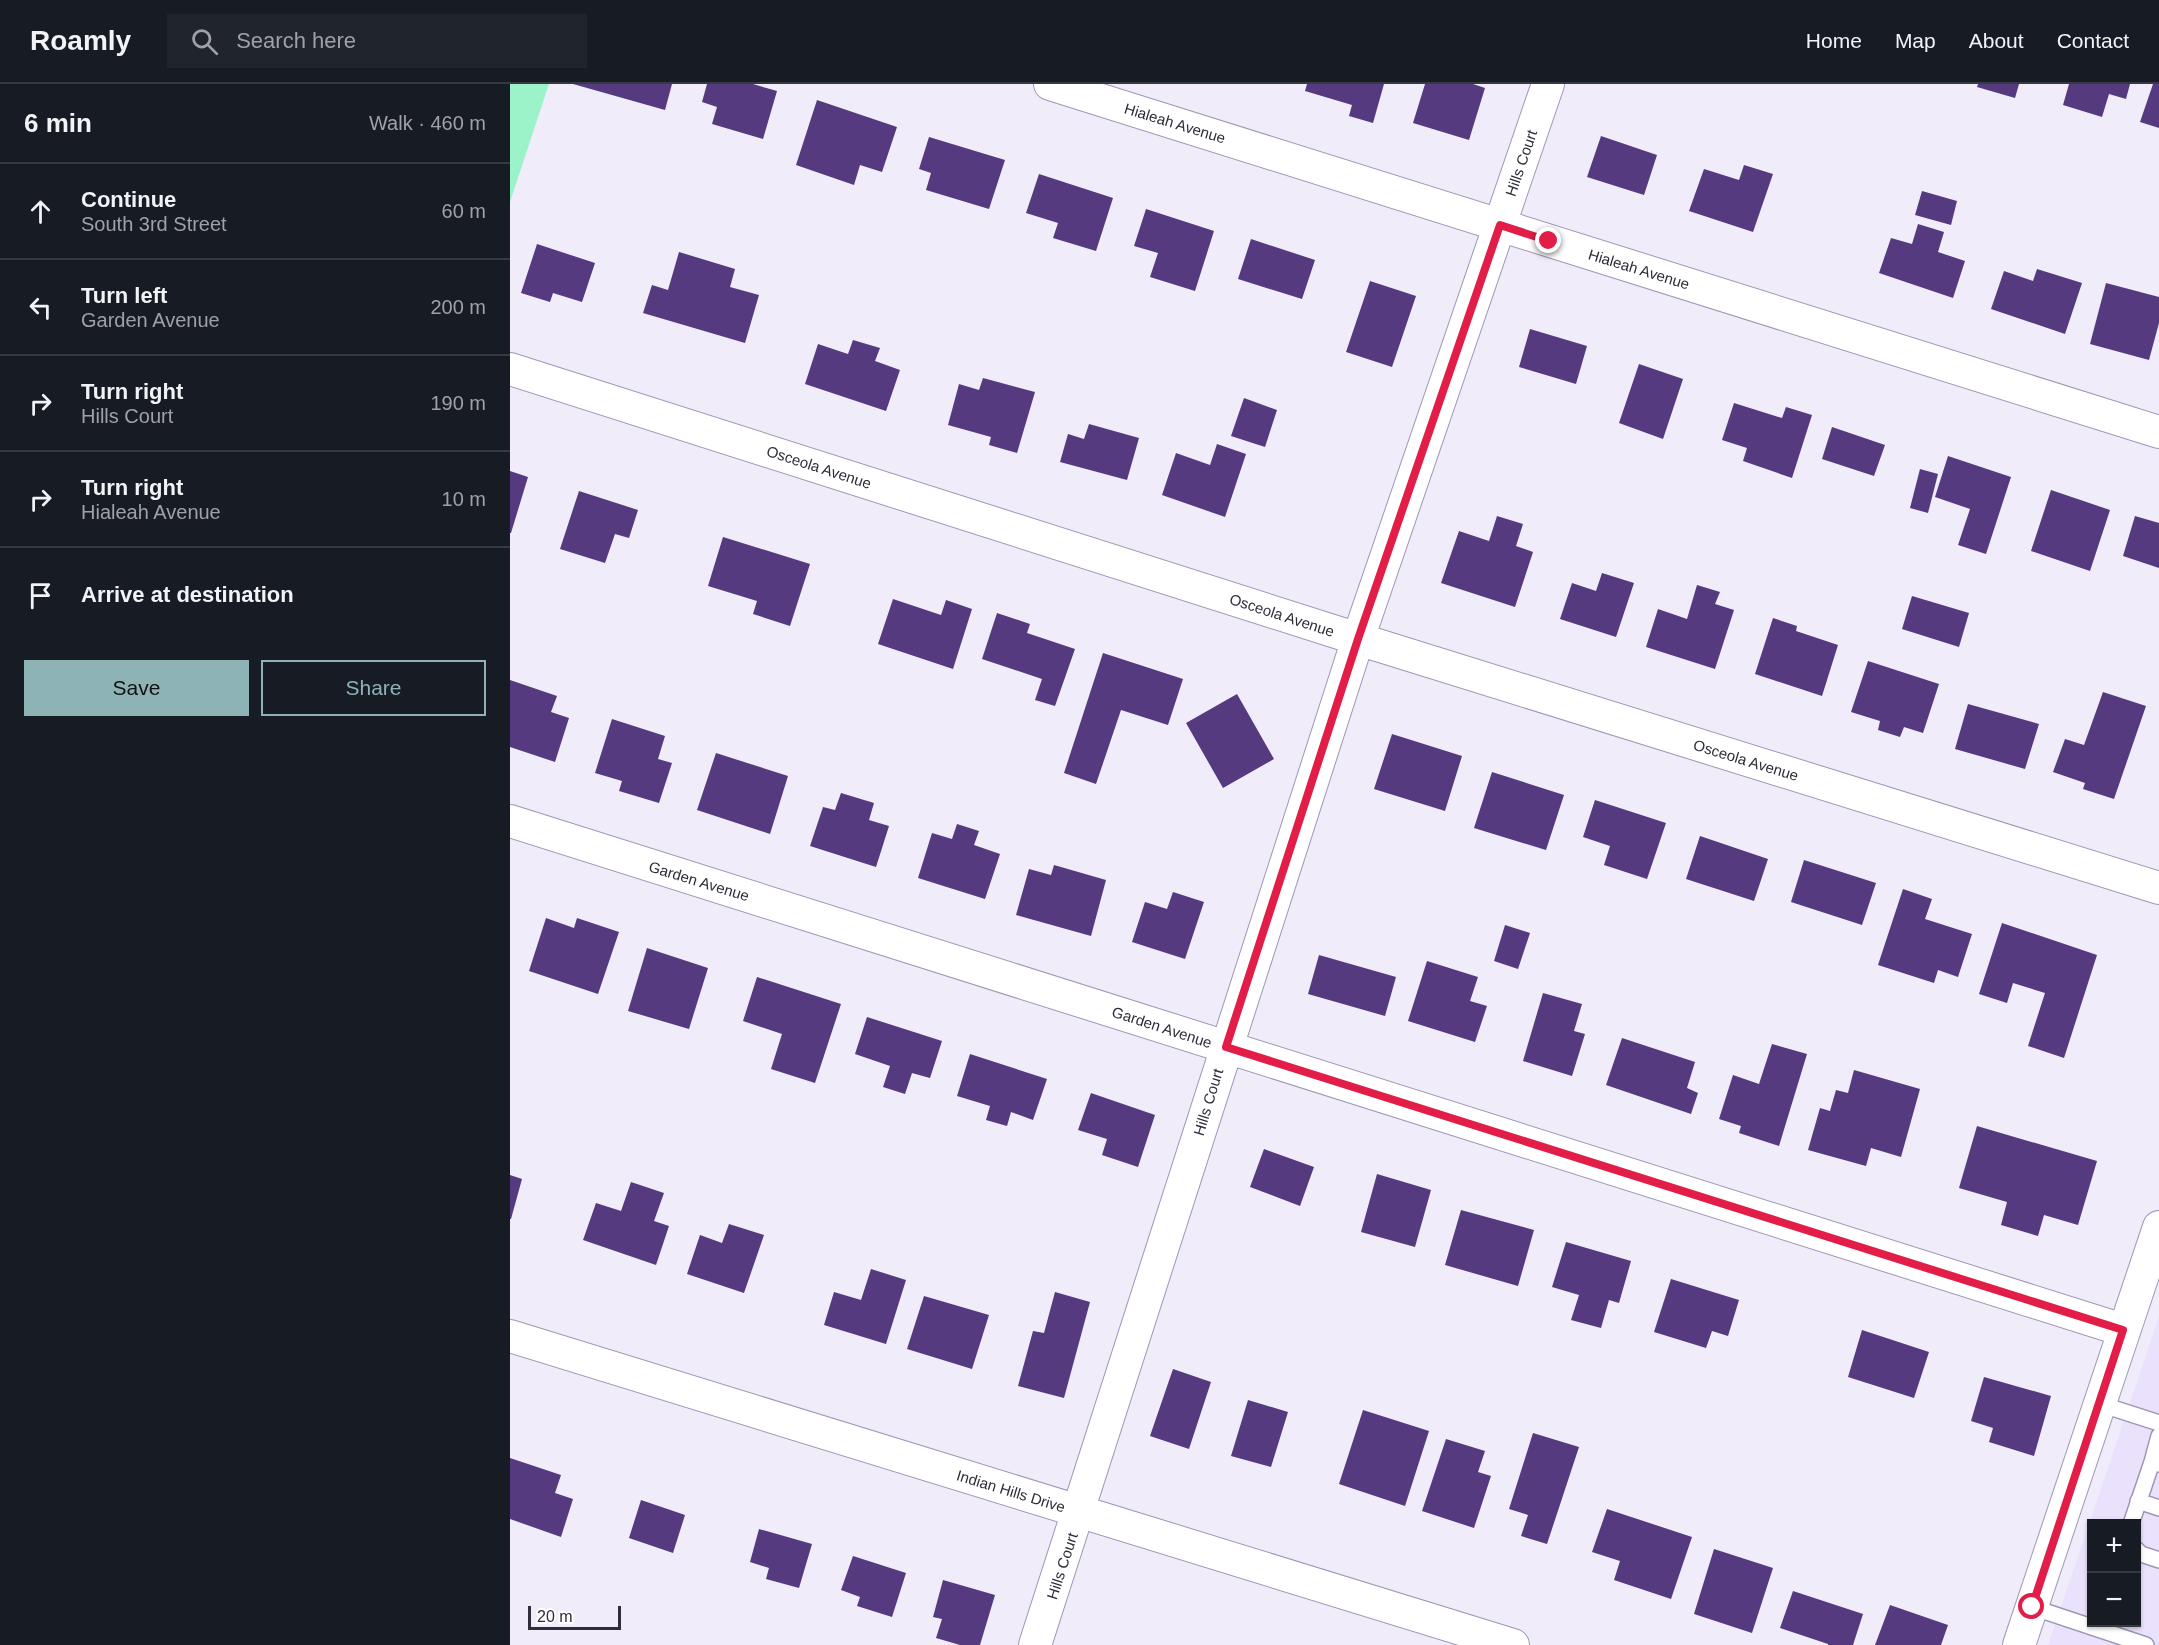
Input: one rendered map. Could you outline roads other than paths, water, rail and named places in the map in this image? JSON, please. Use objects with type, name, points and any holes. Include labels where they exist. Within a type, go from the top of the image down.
[{"type":"street","name":"Hialeah Avenue","points":[[1050,84],[2159,432]]},
{"type":"street","name":"Hills Court","points":[[1035,1645],[1358,639],[1548,84]]},
{"type":"street","name":"Osceola Avenue","points":[[510,369],[1358,639],[2159,888]]},
{"type":"street","name":"Garden Avenue","points":[[510,821],[2123,1330]]},
{"type":"street","points":[[2019,1645],[2159,1227]]},
{"type":"street","name":"Indian Hills Drive","points":[[510,1336],[1513,1645]]},
{"type":"lane","points":[[2100,1404],[2159,1423]]},
{"type":"lane","points":[[2133,1519],[2155,1463],[2159,1436]]},
{"type":"lane","points":[[2138,1501],[2159,1508]]},
{"type":"lane","points":[[2141,1554],[2159,1560]]},
{"type":"lane","points":[[2032,1607],[2146,1645]]}]
